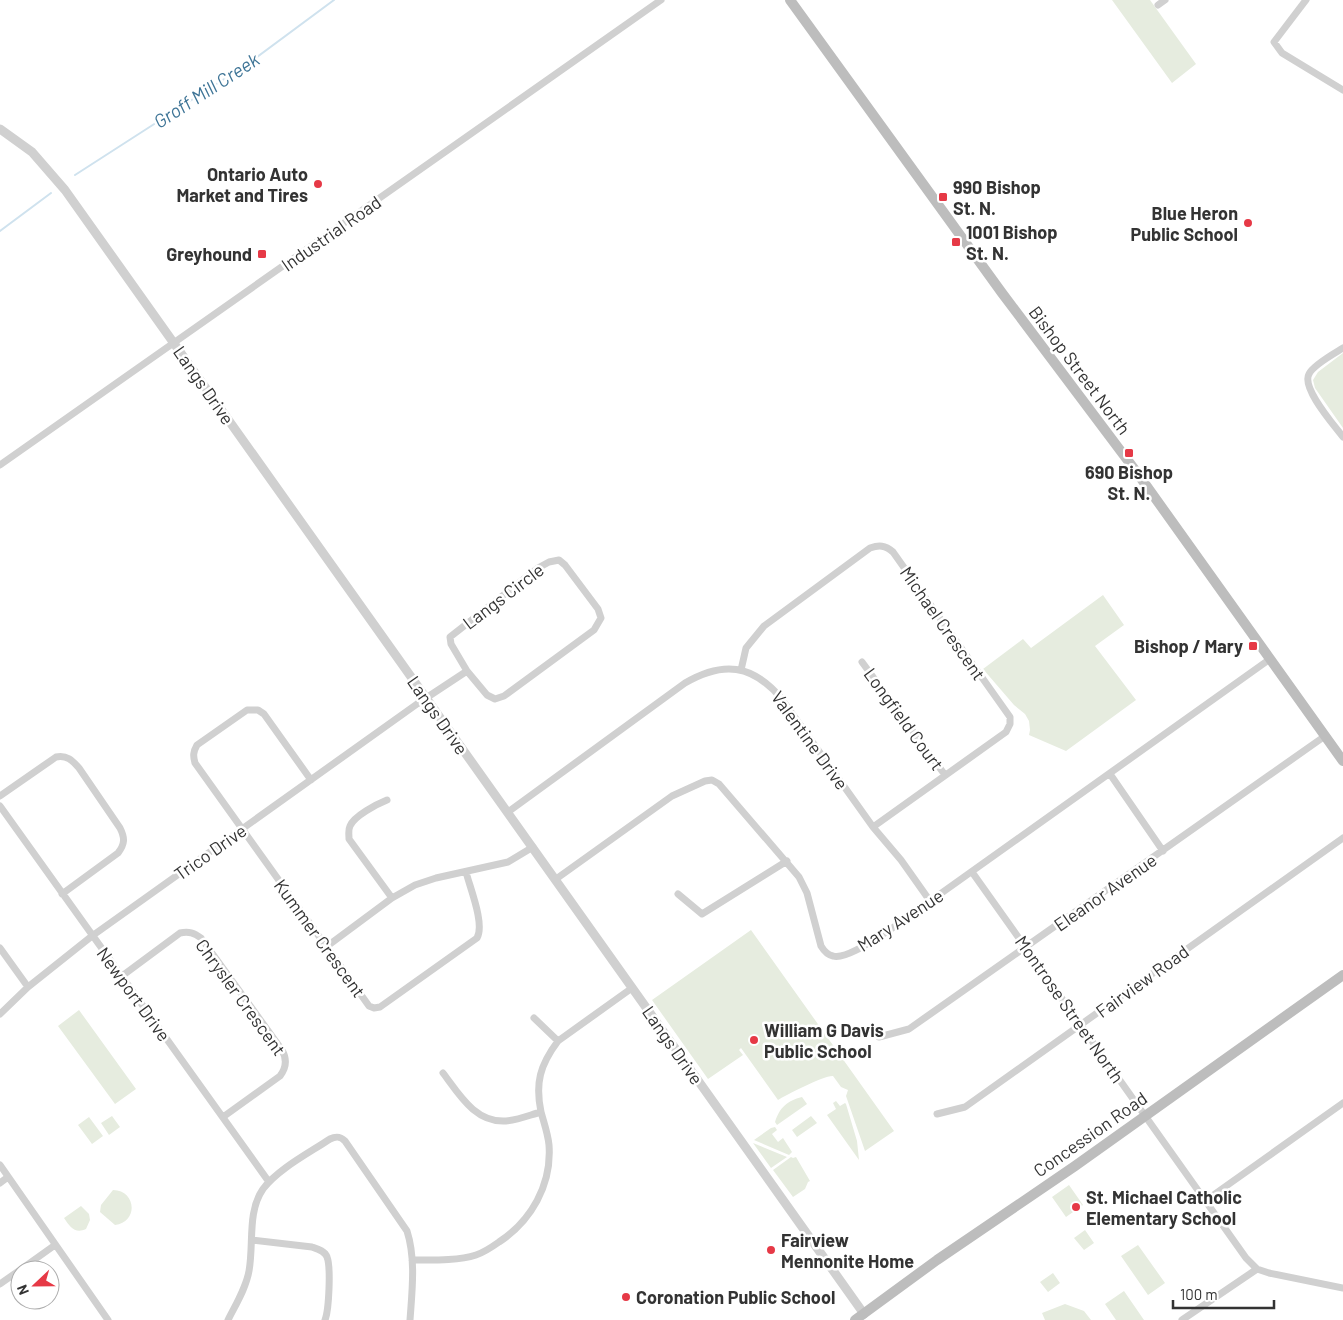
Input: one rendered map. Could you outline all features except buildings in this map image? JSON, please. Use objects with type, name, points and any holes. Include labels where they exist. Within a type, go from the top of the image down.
[{"type":"main road","name":"Bishop Street North","points":[[790,0],[1002,293],[1138,474],[1343,761]]},
{"type":"main road","name":"Concession Road","points":[[855,1320],[1343,975]]},
{"type":"street","name":"Industrial Road","points":[[0,465],[662,0]]},
{"type":"street","points":[[1158,5],[1165,0]]},
{"type":"street","points":[[1306,0],[1274,42],[1282,53],[1343,90]]},
{"type":"street","name":"Langs Drive","points":[[0,129],[43,162],[65,190],[864,1314]]},
{"type":"street","points":[[1343,348],[1313,369],[1308,379],[1308,385],[1313,395],[1343,437]]},
{"type":"street","name":"Michael Crescent","points":[[741,670],[746,648],[764,626],[870,548],[882,545],[888,548],[1010,717],[1010,724],[1006,732],[874,827]]},
{"type":"street","name":"Langs Circle","points":[[559,560],[565,565],[598,609],[602,618],[594,630],[504,696],[495,699],[487,695],[468,671],[451,644],[450,637],[462,626],[549,562],[559,560]]},
{"type":"street","name":"Mary Avenue","points":[[556,879],[672,796],[705,781],[712,780],[720,784],[799,877],[807,893],[825,952],[834,956],[844,956],[891,929],[1270,659]]},
{"type":"street","name":"Longfield Court","points":[[862,662],[945,776]]},
{"type":"street","name":"Valentine Drive","points":[[508,812],[685,683],[713,670],[741,670],[753,674],[764,681],[781,698],[930,901]]},
{"type":"street","points":[[426,698],[468,671]]},
{"type":"street","name":"Trico Drive","points":[[0,1014],[28,987],[92,936],[426,698]]},
{"type":"street","name":"Kummer Crescent","points":[[311,780],[264,714],[258,710],[247,710],[197,745],[193,756],[195,763],[366,1003],[371,1007],[380,1007],[480,934],[480,924],[466,872]]},
{"type":"street","name":"Eleanor Avenue","points":[[878,1037],[909,1029],[1027,948],[1325,736]]},
{"type":"street","points":[[0,796],[56,756],[63,755],[72,760],[79,768],[120,828],[124,837],[123,846],[118,853],[62,894]]},
{"type":"street","points":[[1110,774],[1163,850]]},
{"type":"street","points":[[387,800],[375,805],[352,822],[348,829],[349,838],[392,898]]},
{"type":"street","name":"Newport Drive","points":[[0,806],[269,1182]]},
{"type":"street","name":"Fairview Road","points":[[937,1114],[964,1107],[1343,838]]},
{"type":"street","points":[[326,946],[392,898],[426,881],[508,862],[533,847]]},
{"type":"street","points":[[678,894],[702,914],[787,861]]},
{"type":"street","name":"Montrose Street North","points":[[972,872],[1205,1201],[1246,1258],[1257,1269]]},
{"type":"street","name":"Chrysler Crescent","points":[[122,976],[180,933],[195,934],[201,938],[282,1050],[286,1067],[280,1076],[223,1117]]},
{"type":"street","points":[[0,948],[28,987]]},
{"type":"street","points":[[412,1260],[475,1255],[512,1234],[522,1224],[537,1201],[546,1179],[550,1158],[548,1135],[541,1112],[538,1091],[542,1066],[558,1041],[632,988]]},
{"type":"street","points":[[534,1018],[558,1041]]},
{"type":"street","points":[[443,1072],[474,1111],[490,1120],[506,1121],[541,1112]]},
{"type":"street","points":[[1205,1201],[1343,1103]]},
{"type":"street","points":[[228,1320],[246,1282],[256,1202],[269,1182],[330,1138],[340,1137],[345,1140],[369,1173],[410,1240],[412,1260],[410,1320]]},
{"type":"street","points":[[0,1164],[108,1320]]},
{"type":"street","points":[[0,1183],[8,1177]]},
{"type":"street","points":[[252,1240],[312,1247],[319,1249],[327,1256],[329,1265],[328,1314],[325,1320]]},
{"type":"street","points":[[34,1260],[55,1245]]},
{"type":"street","points":[[1182,1320],[1257,1269],[1269,1274],[1343,1288]]},
{"type":"shaded area","points":[[1112,0],[1150,0],[1196,64],[1172,83]]},
{"type":"shaded area","points":[[1343,353],[1343,428],[1315,388],[1313,380],[1318,372]]},
{"type":"shaded area","points":[[1103,595],[1124,625],[1095,646],[1136,700],[1066,751],[1029,735],[1029,721],[1025,714],[1014,705],[983,669],[1023,639],[1031,648]]},
{"type":"shaded area","points":[[751,930],[894,1131],[865,1151],[846,1096],[848,1090],[841,1087],[833,1076],[814,1082],[778,1100],[741,1048],[739,1050],[743,1055],[708,1079],[652,1000]]},
{"type":"shaded area","points":[[79,1010],[136,1089],[115,1104],[58,1026]]},
{"type":"shaded area","points":[[802,1097],[807,1104],[777,1125],[775,1122],[779,1112],[792,1100]]},
{"type":"shaded area","points":[[836,1101],[840,1106],[846,1104],[857,1141],[859,1160],[827,1115],[836,1109],[833,1103]]},
{"type":"shaded area","points":[[112,1116],[120,1127],[109,1135],[101,1123]]},
{"type":"shaded area","points":[[811,1116],[817,1123],[797,1137],[792,1130]]},
{"type":"shaded area","points":[[89,1117],[103,1136],[92,1144],[78,1125]]},
{"type":"shaded area","points":[[775,1127],[777,1130],[772,1134],[778,1142],[783,1138],[792,1152],[789,1155],[754,1140]]},
{"type":"shaded area","points":[[753,1143],[787,1157],[771,1168]]},
{"type":"shaded area","points":[[791,1157],[796,1157],[810,1181],[805,1189],[793,1197],[773,1170]]},
{"type":"shaded area","points":[[1069,1185],[1083,1205],[1066,1217],[1052,1197]]},
{"type":"shaded area","points":[[113,1190],[121,1191],[126,1195],[132,1206],[128,1218],[123,1223],[115,1225],[100,1212],[101,1205]]},
{"type":"shaded area","points":[[81,1206],[89,1214],[90,1220],[86,1229],[79,1231],[71,1227],[64,1218]]},
{"type":"shaded area","points":[[1085,1230],[1094,1243],[1084,1250],[1074,1238]]},
{"type":"shaded area","points":[[1138,1245],[1165,1283],[1148,1295],[1121,1256]]},
{"type":"shaded area","points":[[1053,1273],[1060,1283],[1048,1292],[1040,1282]]},
{"type":"shaded area","points":[[1124,1291],[1144,1320],[1116,1320],[1105,1304]]},
{"type":"shaded area","points":[[1065,1304],[1084,1311],[1091,1320],[1045,1320],[1042,1313]]},
{"type":"waterway","name":"Groff Mill Creek","points":[[75,175],[249,63],[334,0]]},
{"type":"waterway","name":"Groff Mill Creek","points":[[0,231],[51,193]]},
{"type":"place","name":"Ontario Auto Market and Tires","points":[[318,184]]},
{"type":"place","name":"990 Bishop St. N.","points":[[943,197]]},
{"type":"place","name":"Blue Heron Public School","points":[[1248,223]]},
{"type":"place","name":"1001 Bishop St. N.","points":[[956,242]]},
{"type":"place","name":"Greyhound","points":[[262,254]]},
{"type":"place","name":"690 Bishop St. N.","points":[[1129,453]]},
{"type":"place","name":"Bishop / Mary","points":[[1253,646]]},
{"type":"place","name":"William G Davis Public School","points":[[754,1040]]},
{"type":"place","name":"St. Michael Catholic Elementary School","points":[[1076,1207]]},
{"type":"place","name":"Fairview Mennonite Home","points":[[771,1250]]},
{"type":"place","name":"Coronation Public School","points":[[626,1297]]}]
